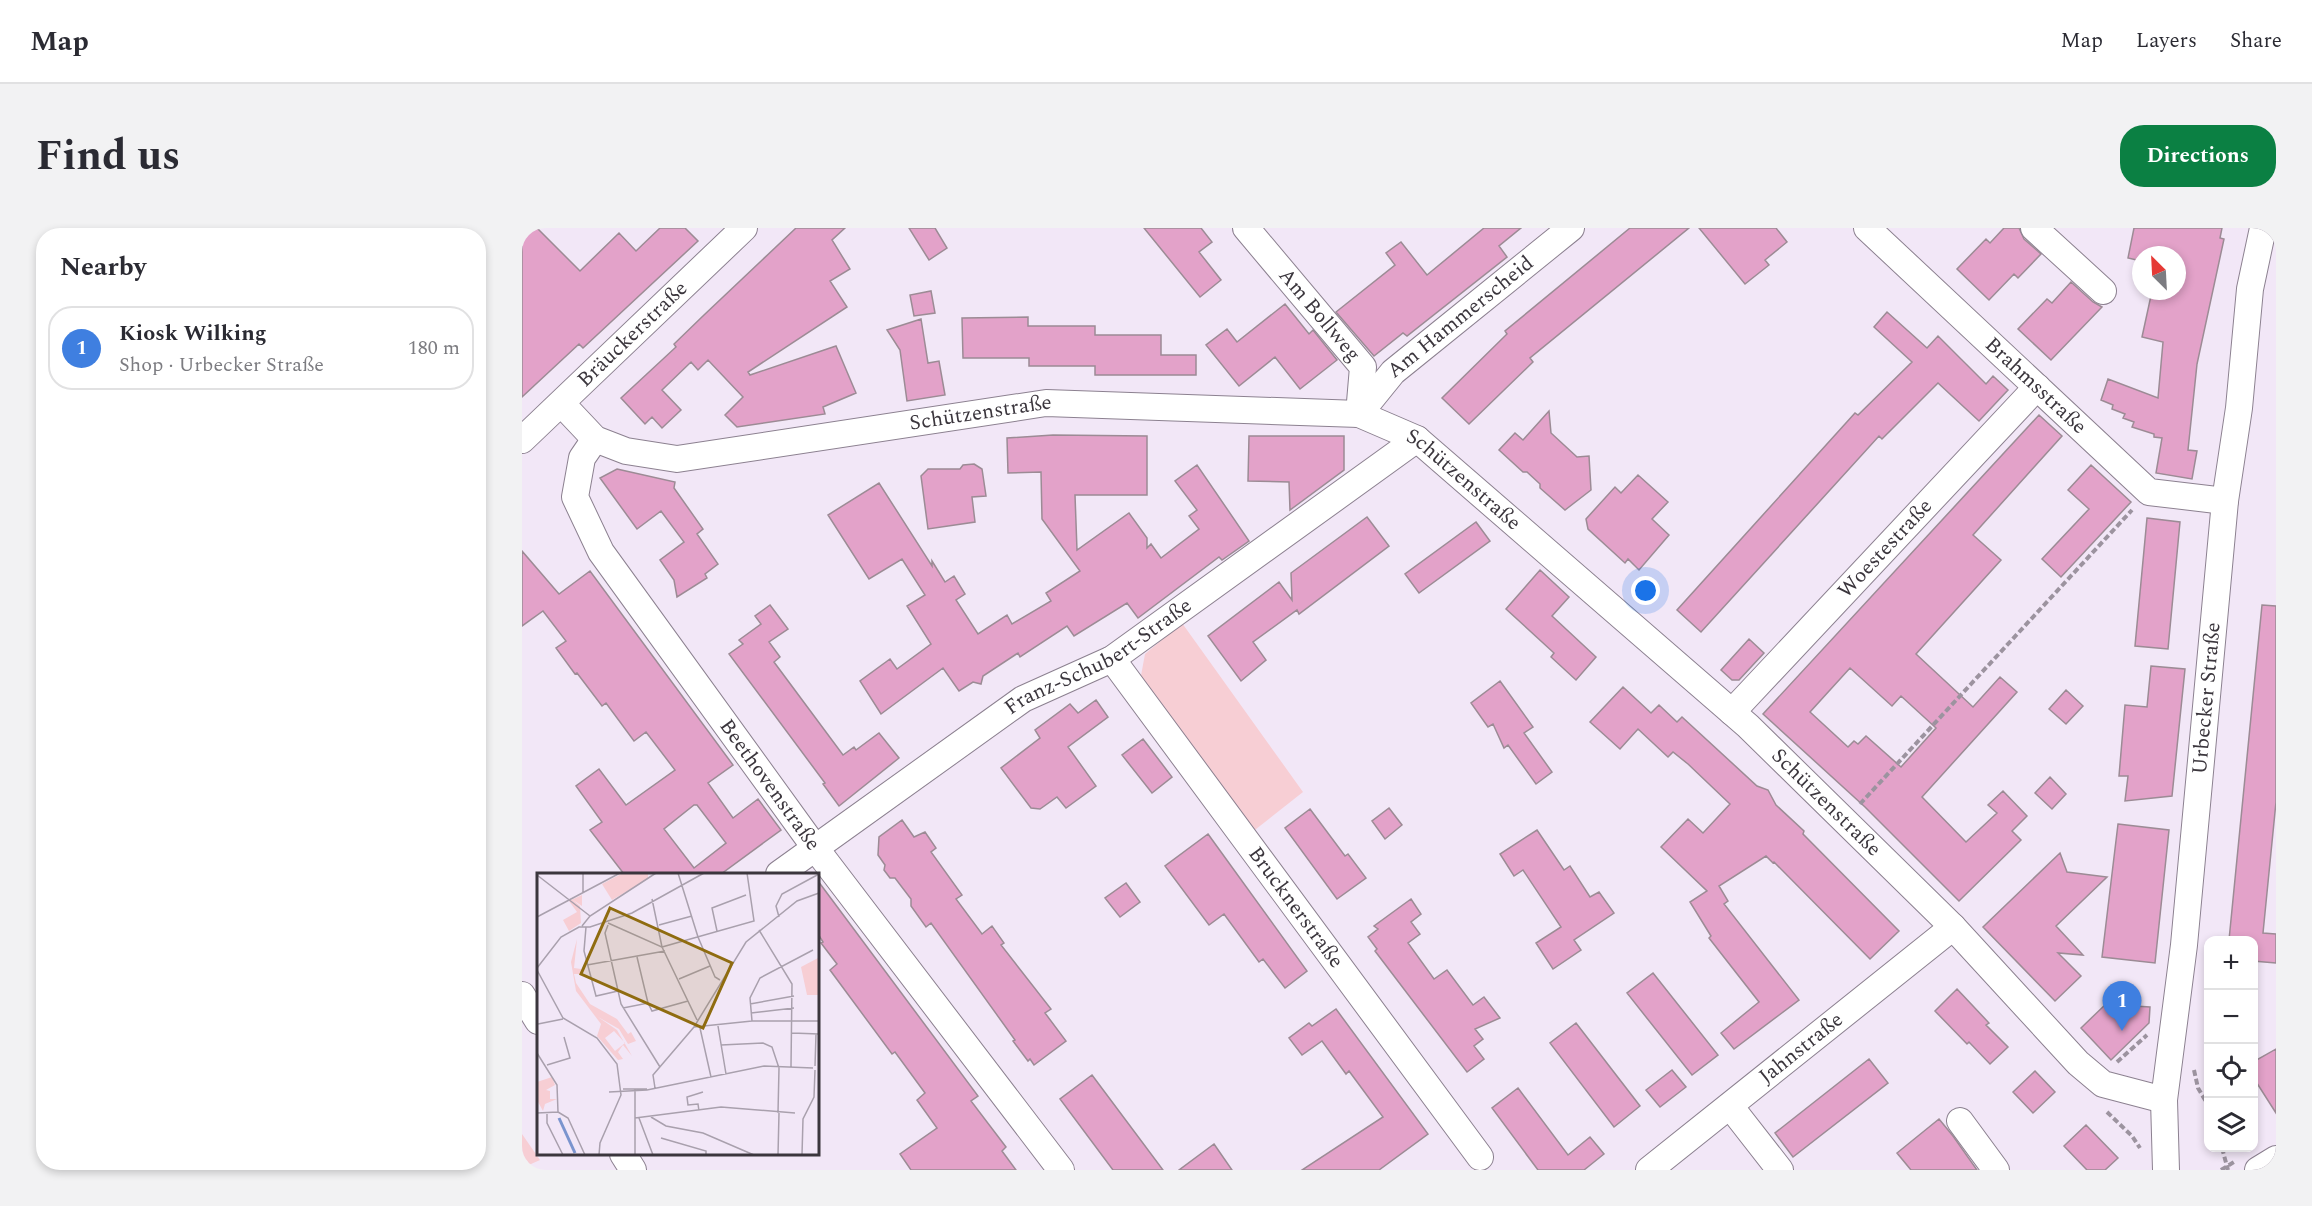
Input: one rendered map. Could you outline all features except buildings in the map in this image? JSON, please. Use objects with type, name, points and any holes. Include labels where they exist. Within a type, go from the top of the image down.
[{"type":"street","name":"Bräuckerstraße","points":[[522,440],[744,228]]},
{"type":"street","name":"Am Bollweg","points":[[1246,228],[1363,367],[1359,414]]},
{"type":"street","name":"Am Hammerscheid","points":[[1359,414],[1393,372],[1570,228]]},
{"type":"street","name":"Brahmsstraße","points":[[1867,228],[2149,492]]},
{"type":"street","points":[[2034,228],[2103,291]]},
{"type":"street","name":"Urbecker Straße","points":[[2166,1170],[2164,1100],[2185,933],[2225,501],[2239,408],[2250,289],[2263,228]]},
{"type":"street","name":"Woestestraße","points":[[1732,712],[2037,387]]},
{"type":"street","name":"Schützenstraße","points":[[562,404],[595,439],[626,451],[677,459],[1046,403],[1359,414],[1417,439],[1732,712],[1953,927],[2078,1063],[2103,1084],[2164,1100]]},
{"type":"street","name":"Beethovenstraße","points":[[595,439],[582,458],[575,497],[601,552],[816,849],[1061,1170]]},
{"type":"street","name":"Franz-Schubert-Straße","points":[[780,873],[1023,699],[1112,659],[1417,439]]},
{"type":"street","points":[[2149,492],[2225,501]]},
{"type":"street","name":"Brucknerstraße","points":[[1112,659],[1477,1166]]},
{"type":"street","name":"Jahnstraße","points":[[1649,1170],[1953,927]]},
{"type":"street","points":[[522,995],[537,1019]]},
{"type":"street","points":[[1730,1106],[1779,1170]]},
{"type":"street","points":[[1960,1121],[1996,1170]]},
{"type":"street","points":[[624,1155],[633,1170]]},
{"type":"street","points":[[2258,1170],[2276,1159]]},
{"type":"path","points":[[1844,822],[2149,492]]},
{"type":"path","points":[[2222,1170],[2227,1168],[2223,1152]]},
{"type":"shaded area","points":[[1182,623],[1303,792],[1251,833],[1140,681],[1145,654]]},
{"type":"shaded area","points":[[522,1134],[540,1160],[522,1168]]},
{"type":"place","name":"Kiosk Wilking","points":[[2122,1031]]}]
